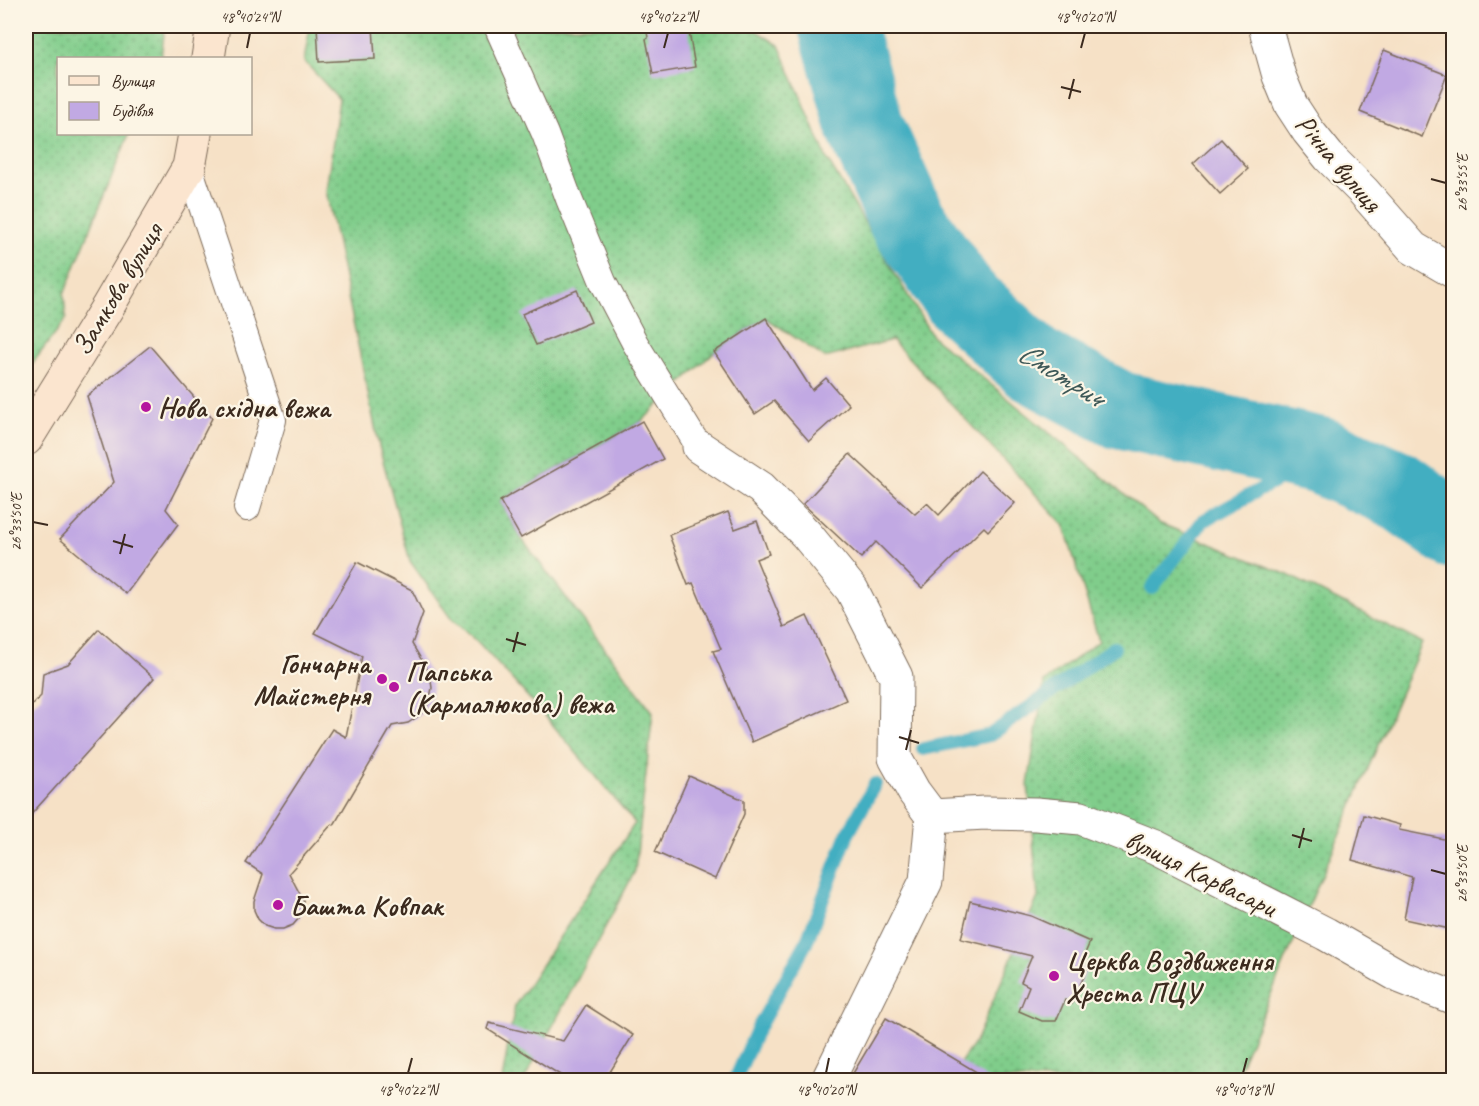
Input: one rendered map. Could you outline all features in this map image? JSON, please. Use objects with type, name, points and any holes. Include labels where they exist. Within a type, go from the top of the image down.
[{"type":"main road","points":[[208,57],[213,26]]},
{"type":"main road","name":"Замкова вулиця","points":[[26,439],[108,308],[189,167],[195,135]]},
{"type":"street","name":"Річна вулиця","points":[[1265,26],[1279,76],[1291,105],[1308,131],[1413,248],[1454,272]]},
{"type":"street","points":[[699,447],[761,488],[806,534],[852,590],[896,677],[895,758],[914,792],[932,816],[926,881],[828,1080]]},
{"type":"street","name":"вулиця Карвасари","points":[[932,816],[985,813],[1081,818],[1156,848],[1326,934],[1401,977],[1454,998]]},
{"type":"lane","points":[[496,26],[545,134],[603,282],[635,343],[699,447]]},
{"type":"lane","points":[[189,167],[273,420],[247,508]]},
{"type":"green space","points":[[26,26],[165,26],[161,57],[57,57],[57,135],[129,135],[64,294],[66,319],[26,372]]},
{"type":"green space","points":[[310,26],[749,26],[779,45],[827,159],[932,336],[1159,523],[1288,575],[1422,643],[1234,1080],[948,1080],[975,1042],[1038,897],[1028,785],[1044,682],[1099,641],[1064,525],[892,340],[825,358],[766,318],[714,352],[642,421],[500,501],[521,538],[653,712],[635,871],[524,1080],[502,1080],[515,1005],[635,823],[547,718],[476,640],[452,620],[410,561],[379,446],[326,191],[339,99],[304,61]]},
{"type":"building","points":[[317,26],[373,26],[375,59],[319,62]]},
{"type":"building","points":[[646,26],[688,26],[695,67],[653,74],[646,39],[648,38]]},
{"type":"building","points":[[1384,50],[1447,75],[1422,137],[1360,112]]},
{"type":"building","points":[[1221,139],[1248,169],[1220,194],[1193,164]]},
{"type":"building","points":[[577,290],[591,322],[536,345],[522,314]]},
{"type":"building","points":[[766,318],[812,390],[826,378],[849,405],[809,441],[774,401],[755,414],[714,352]]},
{"type":"building","points":[[150,346],[212,418],[166,509],[178,524],[126,594],[60,539],[114,482],[87,396]]},
{"type":"building","points":[[642,421],[663,459],[521,538],[500,501]]},
{"type":"building","points":[[850,454],[915,514],[927,503],[939,515],[980,471],[1015,503],[988,531],[984,527],[922,588],[876,542],[861,558],[803,504]]},
{"type":"building","points":[[728,512],[735,529],[757,521],[769,554],[756,559],[784,627],[807,616],[846,700],[752,742],[713,651],[721,649],[693,583],[688,585],[669,535]]},
{"type":"building","points":[[357,562],[412,590],[423,613],[412,644],[430,674],[432,688],[429,703],[420,715],[408,723],[392,726],[334,825],[332,824],[289,873],[303,900],[303,909],[293,925],[283,929],[274,929],[265,926],[258,919],[254,910],[254,901],[263,874],[246,863],[332,729],[346,737],[362,656],[315,633]]},
{"type":"building","points":[[99,629],[154,678],[26,820],[26,711],[41,696],[43,673],[68,664]]},
{"type":"building","points":[[689,776],[744,800],[744,814],[715,879],[655,852]]},
{"type":"building","points":[[1364,815],[1400,825],[1399,830],[1454,841],[1454,930],[1404,919],[1412,877],[1352,860]]},
{"type":"building","points":[[970,901],[1031,916],[1090,942],[1080,965],[1087,969],[1072,1004],[1065,1000],[1056,1021],[1042,1021],[1019,1011],[1029,986],[1021,982],[1032,956],[961,939]]},
{"type":"building","points":[[586,1005],[633,1035],[605,1080],[568,1080],[487,1029],[489,1023],[563,1041]]},
{"type":"building","points":[[886,1018],[990,1080],[849,1080]]},
{"type":"waterway","name":"Смотрич","points":[[837,26],[865,126],[907,220],[962,299],[1033,364],[1119,410],[1321,456],[1398,490],[1454,530]]},
{"type":"waterway","points":[[1152,588],[1203,521],[1321,456]]},
{"type":"waterway","points":[[923,749],[990,735],[1114,648]]},
{"type":"waterway","points":[[735,1080],[757,1030],[806,943],[847,836],[875,784]]},
{"type":"place","name":"Нова східна вежа","points":[[146,407]]},
{"type":"place","name":"Гончарна Майстерня","points":[[382,679]]},
{"type":"place","name":"Папська (Кармалюкова) вежа","points":[[394,687]]},
{"type":"place","name":"Башта Ковпак","points":[[278,905]]},
{"type":"place","name":"Церква Воздвиження Хреста ПЦУ","points":[[1054,976]]}]
